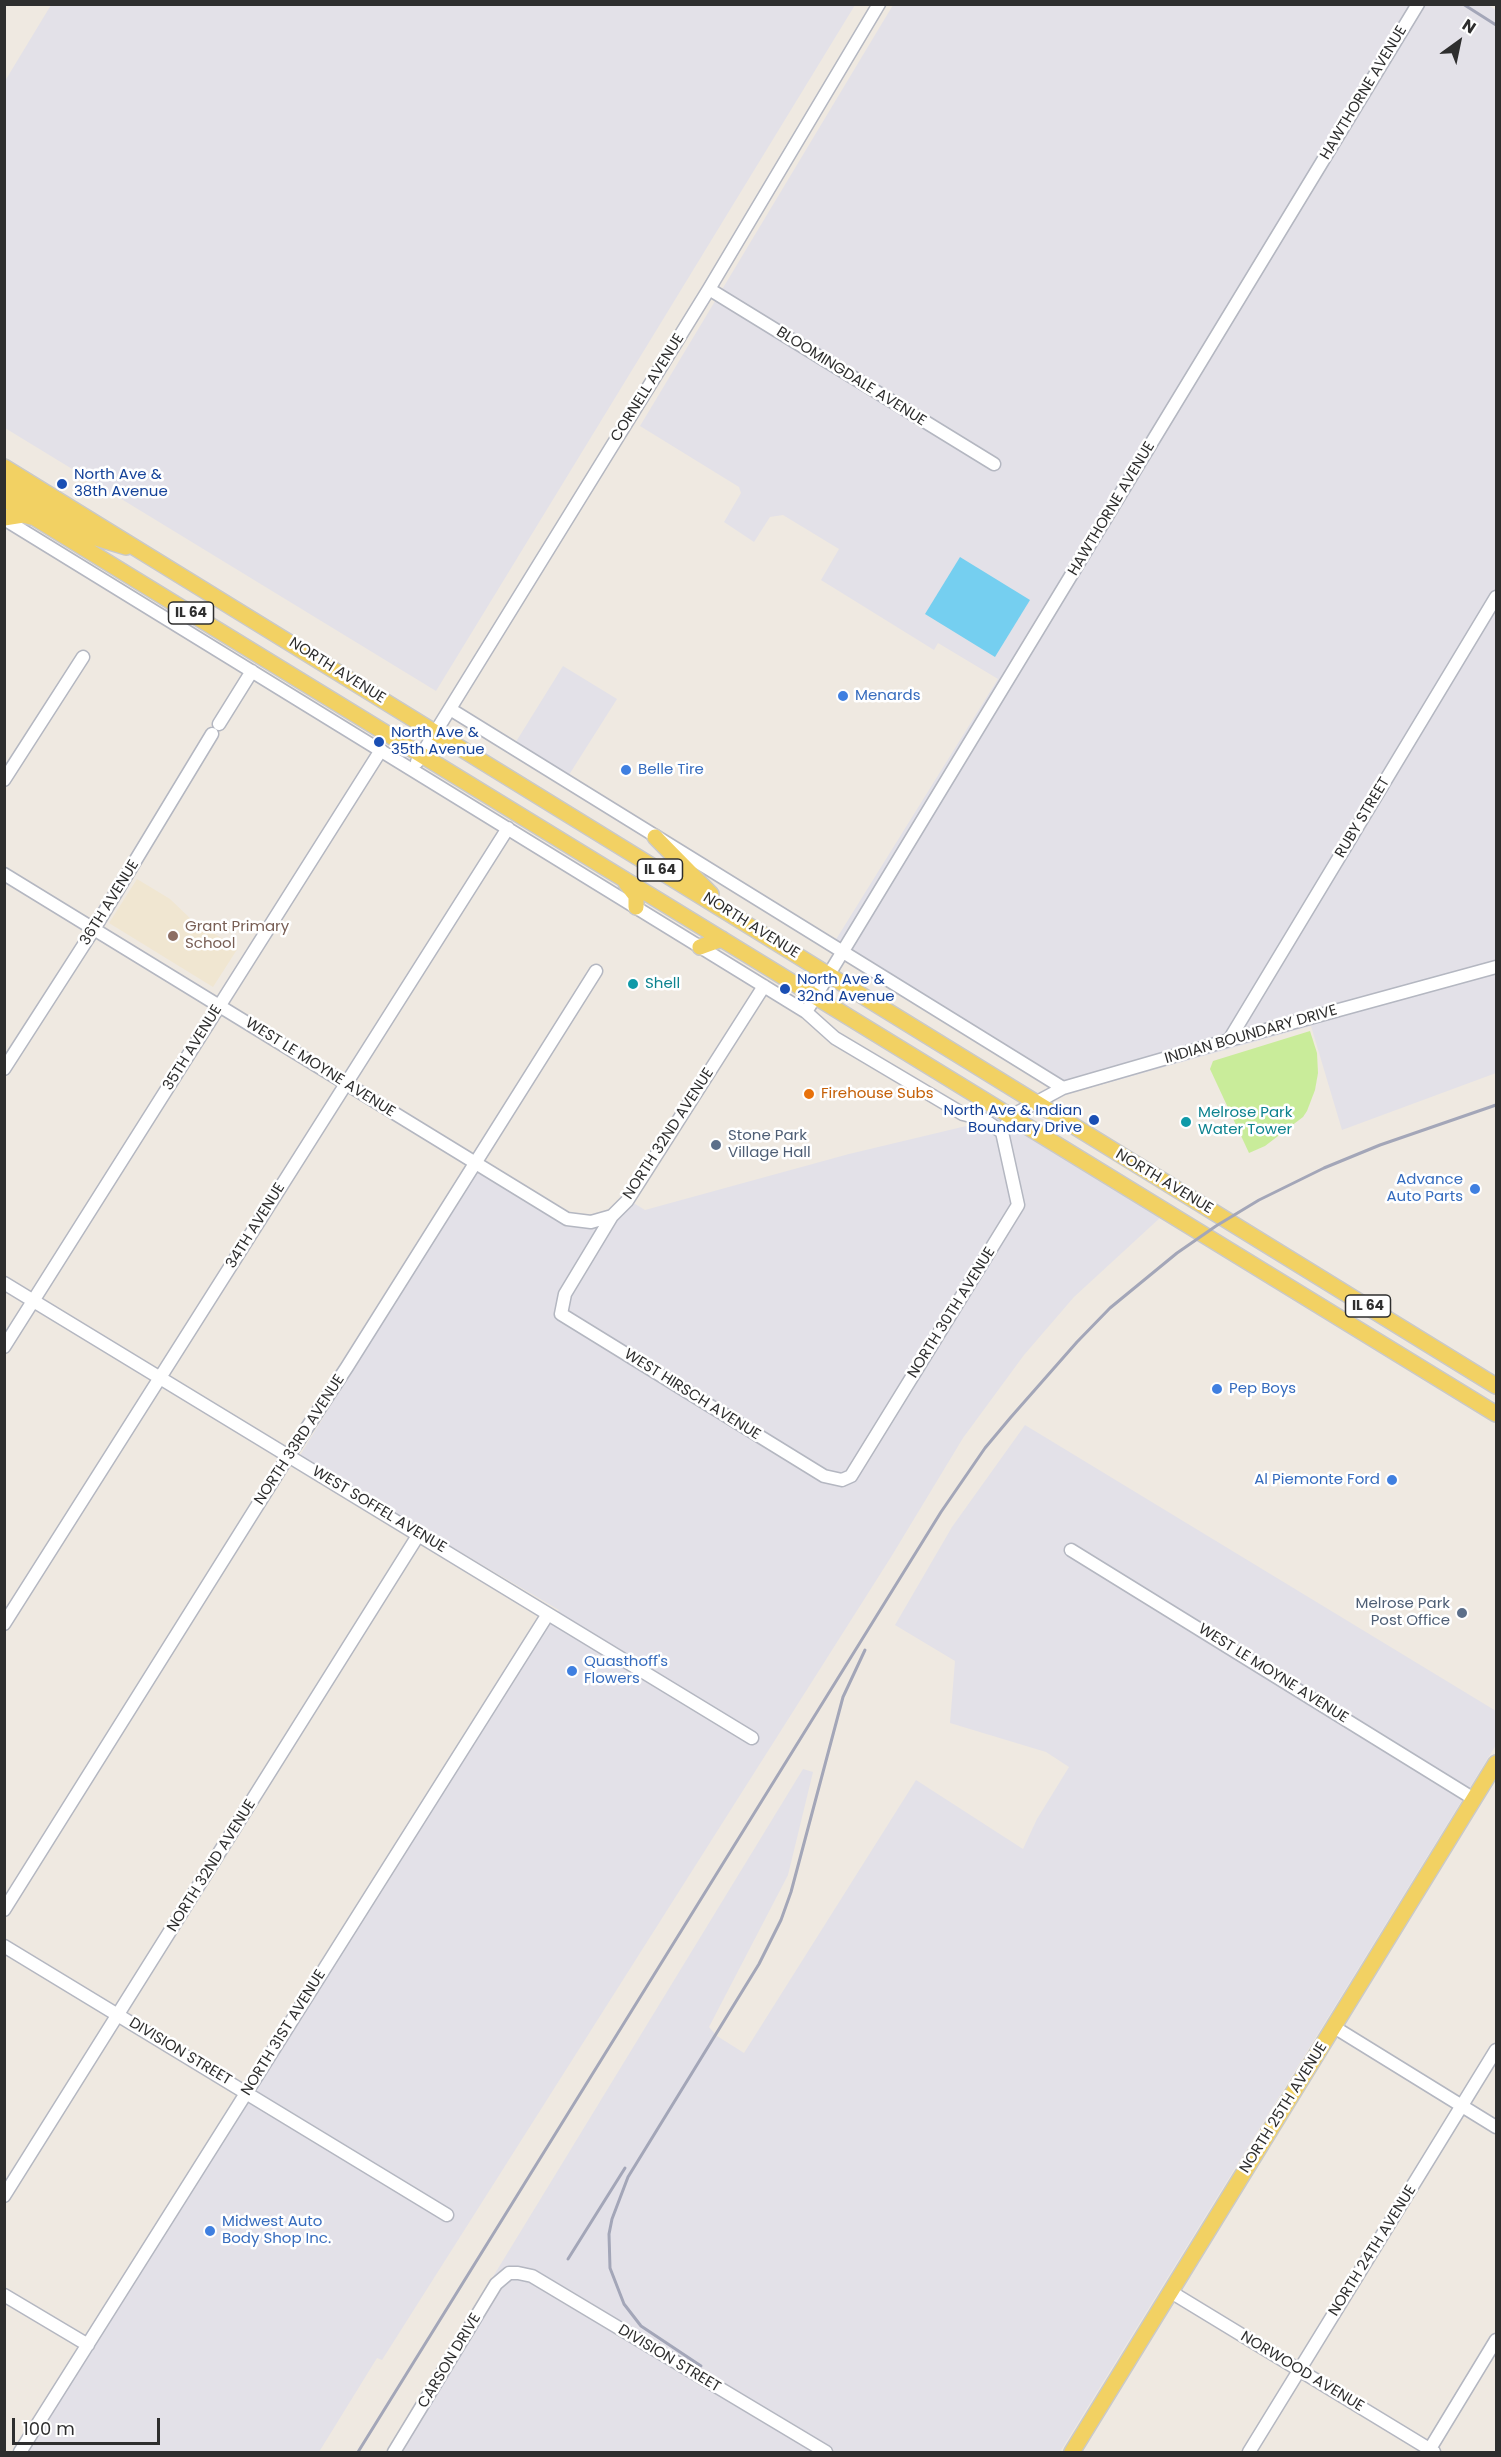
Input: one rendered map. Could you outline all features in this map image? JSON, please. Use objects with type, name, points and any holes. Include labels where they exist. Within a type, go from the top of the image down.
[{"type":"main road","name":"NORTH AVENUE","points":[[6,471],[436,732],[1497,1386]]},
{"type":"main road","name":"NORTH AVENUE","points":[[4,499],[1497,1414]]},
{"type":"main road","points":[[4,518],[23,515],[36,518]]},
{"type":"main road","points":[[655,837],[708,892],[740,920]]},
{"type":"main road","points":[[622,878],[636,896],[633,911]]},
{"type":"main road","points":[[700,947],[708,942],[722,939]]},
{"type":"main road","points":[[1450,1385],[1462,1364]]},
{"type":"main road","name":"NORTH 25TH AVENUE","points":[[1072,2452],[1497,1763]]},
{"type":"street","name":"CORNELL AVENUE","points":[[413,769],[709,289],[879,4]]},
{"type":"street","name":"HAWTHORNE AVENUE","points":[[806,1012],[844,953],[1418,4]]},
{"type":"street","name":"BLOOMINGDALE AVENUE","points":[[709,289],[994,464]]},
{"type":"street","points":[[4,518],[508,828],[633,911],[700,947],[806,1012],[835,1038],[949,1106],[963,1114],[983,1119],[1002,1132],[1011,1116]]},
{"type":"street","name":"RUBY STREET","points":[[1229,1040],[1497,597]]},
{"type":"street","points":[[4,780],[83,657]]},
{"type":"street","name":"36TH AVENUE","points":[[4,1069],[94,929],[252,671]]},
{"type":"street","name":"NORTH AVENUE","points":[[450,709],[1063,1088]]},
{"type":"street","name":"35TH AVENUE","points":[[4,1347],[381,750]]},
{"type":"street","name":"34TH AVENUE","points":[[4,1624],[508,828]]},
{"type":"street","name":"WEST LE MOYNE AVENUE","points":[[4,874],[567,1219],[591,1221],[612,1216]]},
{"type":"street","name":"INDIAN BOUNDARY DRIVE","points":[[1011,1116],[1063,1088],[1497,967]]},
{"type":"street","name":"NORTH 33RD AVENUE","points":[[4,1910],[596,971]]},
{"type":"street","name":"NORTH 32ND AVENUE","points":[[561,1314],[565,1294],[612,1216],[627,1201],[764,986]]},
{"type":"street","name":"NORTH 30TH AVENUE","points":[[824,1476],[842,1480],[851,1476],[1018,1205],[1002,1132]]},
{"type":"street","name":"WEST SOFFEL AVENUE","points":[[4,1283],[752,1738]]},
{"type":"street","name":"WEST HIRSCH AVENUE","points":[[561,1314],[824,1476]]},
{"type":"street","name":"NORTH 32ND AVENUE","points":[[4,2196],[419,1534]]},
{"type":"street","name":"WEST LE MOYNE AVENUE","points":[[1071,1550],[1474,1799]]},
{"type":"street","name":"NORTH 31ST AVENUE","points":[[20,2452],[548,1614]]},
{"type":"street","name":"DIVISION STREET","points":[[4,1946],[447,2215]]},
{"type":"street","points":[[1334,2027],[1497,2127]]},
{"type":"street","name":"NORTH 24TH AVENUE","points":[[1249,2452],[1497,2050]]},
{"type":"street","name":"DIVISION STREET","points":[[509,2273],[532,2276],[826,2452]]},
{"type":"street","name":"CARSON DRIVE","points":[[394,2452],[496,2284],[509,2273]]},
{"type":"street","name":"NORWOOD AVENUE","points":[[1171,2292],[1430,2452]]},
{"type":"street","points":[[4,2295],[88,2345]]},
{"type":"street","points":[[1430,2452],[1497,2340]]},
{"type":"shaded area","points":[[1487,4],[1496,10],[1496,1073],[1342,1130],[1311,1026],[1068,1094],[1025,1068],[835,941],[998,679],[938,643],[934,650],[821,580],[839,549],[783,515],[770,517],[754,542],[724,522],[741,493],[739,487],[640,426],[893,5]]},
{"type":"shaded area","points":[[51,5],[855,5],[436,691],[5,428],[5,81]]},
{"type":"shaded area","points":[[563,666],[617,699],[567,778],[514,745]]},
{"type":"shaded area","name":"Grant Primary School","points":[[137,879],[170,899],[193,921],[238,948],[213,987],[109,923]]},
{"type":"shaded area","points":[[990,1111],[1162,1216],[1074,1297],[1024,1355],[963,1438],[891,1557],[382,2360],[377,2358],[319,2452],[27,2452],[559,1610],[299,1457],[475,1171],[564,1224],[632,1202],[645,1210],[849,1154],[983,1122]]},
{"type":"shaded area","points":[[1025,1425],[1496,1711],[1496,1745],[1060,2452],[386,2452],[803,1769],[813,1772],[788,1875],[709,2027],[717,2036],[744,2053],[916,1780],[1023,1849],[1037,1819],[1069,1767],[1046,1752],[950,1723],[955,1661],[895,1625],[952,1527]]},
{"type":"green space","points":[[1310,1031],[1317,1053],[1318,1073],[1315,1090],[1307,1111],[1303,1117],[1265,1146],[1249,1153],[1210,1069],[1213,1061]]},
{"type":"water","points":[[960,557],[1030,600],[995,657],[925,614]]},
{"type":"railway","points":[[1463,4],[1496,25]]},
{"type":"railway","points":[[358,2452],[941,1512],[985,1448],[1011,1417],[1110,1308],[1177,1253],[1216,1226],[1259,1200],[1324,1168],[1380,1145],[1496,1105]]},
{"type":"railway","points":[[701,2366],[641,2326],[624,2304],[610,2268],[609,2234],[612,2219],[628,2177],[759,1964],[781,1920],[791,1892],[843,1697],[865,1650]]},
{"type":"railway","points":[[568,2259],[625,2168]]},
{"type":"place","name":"North Ave & 38th Avenue","points":[[62,484]]},
{"type":"place","name":"Menards","points":[[843,696]]},
{"type":"place","name":"North Ave & 35th Avenue","points":[[379,742]]},
{"type":"place","name":"Belle Tire","points":[[626,770]]},
{"type":"place","name":"Grant Primary School","points":[[173,936]]},
{"type":"place","name":"Shell","points":[[633,984]]},
{"type":"place","name":"North Ave & 32nd Avenue","points":[[785,989]]},
{"type":"place","name":"Firehouse Subs","points":[[809,1094]]},
{"type":"place","name":"North Ave & Indian Boundary Drive","points":[[1094,1120]]},
{"type":"place","name":"Melrose Park Water Tower","points":[[1186,1122]]},
{"type":"place","name":"Stone Park Village Hall","points":[[716,1145]]},
{"type":"place","name":"Advance Auto Parts","points":[[1475,1189]]},
{"type":"place","name":"Pep Boys","points":[[1217,1389]]},
{"type":"place","name":"Al Piemonte Ford","points":[[1392,1480]]},
{"type":"place","name":"Melrose Park Post Office","points":[[1462,1613]]},
{"type":"place","name":"Quasthoff's Flowers","points":[[572,1671]]},
{"type":"place","name":"Midwest Auto Body Shop Inc.","points":[[210,2231]]}]
